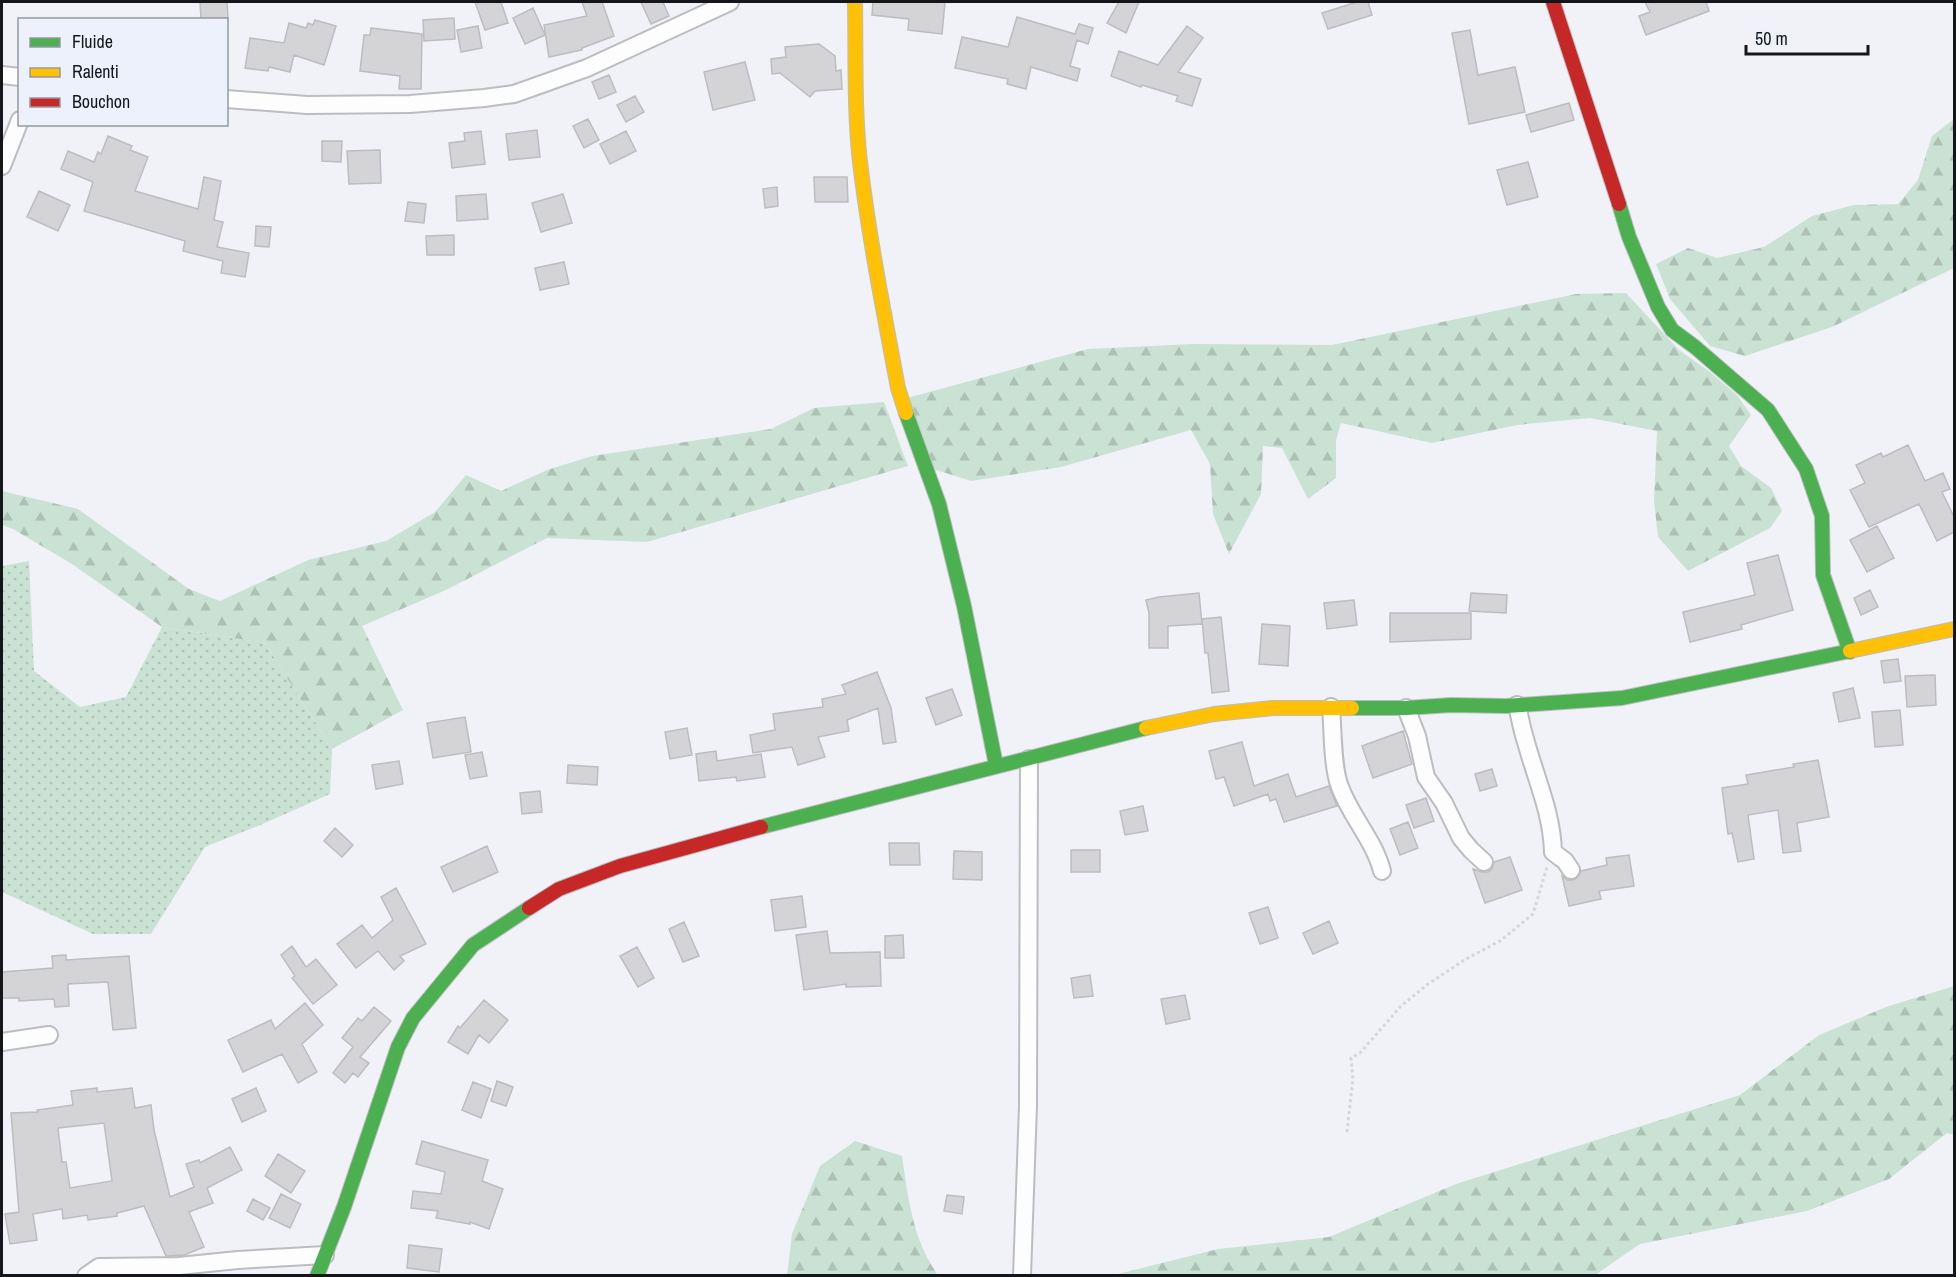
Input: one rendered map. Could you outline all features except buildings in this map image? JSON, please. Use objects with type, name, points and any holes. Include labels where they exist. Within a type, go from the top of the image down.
[{"type":"street","points":[[228,99],[307,105],[410,104],[484,99],[514,94],[587,69],[730,2]]},
{"type":"street","points":[[855,2],[856,94],[860,160],[869,231],[896,377],[916,444],[939,504],[964,606],[996,765]]},
{"type":"street","points":[[1553,2],[1629,237],[1658,308],[1672,330],[1768,410],[1806,469],[1822,516],[1823,575],[1850,651]]},
{"type":"street","points":[[2,75],[18,77]]},
{"type":"street","points":[[2,166],[18,125]]},
{"type":"street","points":[[317,1275],[344,1207],[398,1047],[413,1018],[473,945],[559,889],[620,866],[996,765],[1029,759],[1150,727],[1214,714],[1273,708],[1517,705],[1622,698],[1954,629]]},
{"type":"street","points":[[1517,705],[1526,742],[1548,810],[1553,831],[1553,852],[1565,861],[1571,870]]},
{"type":"street","points":[[1331,707],[1339,785],[1356,820],[1379,858],[1382,871]]},
{"type":"street","points":[[1406,708],[1417,736],[1426,777],[1444,803],[1461,838],[1484,862]]},
{"type":"street","points":[[1022,1275],[1028,1106],[1029,759]]},
{"type":"street","points":[[2,1042],[49,1035]]},
{"type":"street","points":[[86,1275],[99,1268],[179,1266],[325,1255]]},
{"type":"path","points":[[1347,1132],[1353,1079],[1351,1058],[1360,1053],[1401,1006],[1428,984],[1466,959],[1500,941],[1533,914],[1553,852]]},
{"type":"green space","points":[[1954,119],[1954,268],[1832,327],[1745,356],[1710,346],[1670,299],[1656,264],[1688,248],[1717,258],[1764,247],[1812,216],[1854,205],[1898,204],[1918,180],[1932,136]]},
{"type":"green space","points":[[1626,293],[1679,350],[1737,395],[1751,415],[1729,446],[1741,466],[1771,488],[1782,511],[1770,528],[1688,571],[1658,537],[1654,501],[1657,431],[1590,418],[1517,425],[1432,443],[1341,423],[1336,440],[1336,478],[1308,499],[1282,448],[1263,446],[1261,494],[1229,554],[1213,514],[1210,464],[1191,430],[1061,467],[971,481],[933,469],[907,398],[1088,349],[1193,344],[1332,345],[1576,294]]},
{"type":"green space","points":[[884,402],[908,466],[647,542],[547,538],[446,590],[362,626],[403,710],[332,749],[265,643],[162,627],[72,564],[13,529],[2,525],[2,491],[78,509],[189,589],[220,601],[308,560],[386,541],[435,512],[466,475],[501,491],[547,470],[592,456],[771,429],[814,408]]},
{"type":"green space","points":[[29,561],[34,671],[80,707],[126,697],[162,627],[265,643],[332,749],[330,794],[205,847],[151,934],[93,934],[2,892],[2,566]]},
{"type":"green space","points":[[1954,986],[1954,1135],[1947,1133],[1889,1179],[1807,1211],[1640,1244],[1595,1275],[1114,1275],[1218,1249],[1329,1237],[1456,1184],[1740,1095],[1819,1035],[1886,1007]]},
{"type":"green space","points":[[855,1141],[902,1156],[909,1203],[917,1233],[938,1275],[787,1275],[792,1234],[820,1166]]},
{"type":"traffic: fast","points":[[1619,204],[1629,237],[1658,307],[1672,330],[1768,410],[1806,469],[1822,516],[1823,575],[1850,652]]},
{"type":"traffic: fast","points":[[906,413],[939,504],[964,606],[996,765]]},
{"type":"traffic: fast","points":[[1352,708],[1506,706],[1622,698],[1850,651]]},
{"type":"traffic: fast","points":[[761,827],[1146,728]]},
{"type":"traffic: fast","points":[[317,1276],[344,1207],[398,1047],[413,1018],[473,945],[529,908]]},
{"type":"traffic: slow","points":[[855,2],[856,102],[860,162],[882,304],[898,388],[906,413]]},
{"type":"traffic: slow","points":[[1850,651],[1954,629]]},
{"type":"traffic: slow","points":[[1146,728],[1214,714],[1273,708],[1352,708]]},
{"type":"traffic: jam","points":[[1553,2],[1619,204]]},
{"type":"traffic: jam","points":[[529,908],[559,889],[620,866],[761,827]]}]
